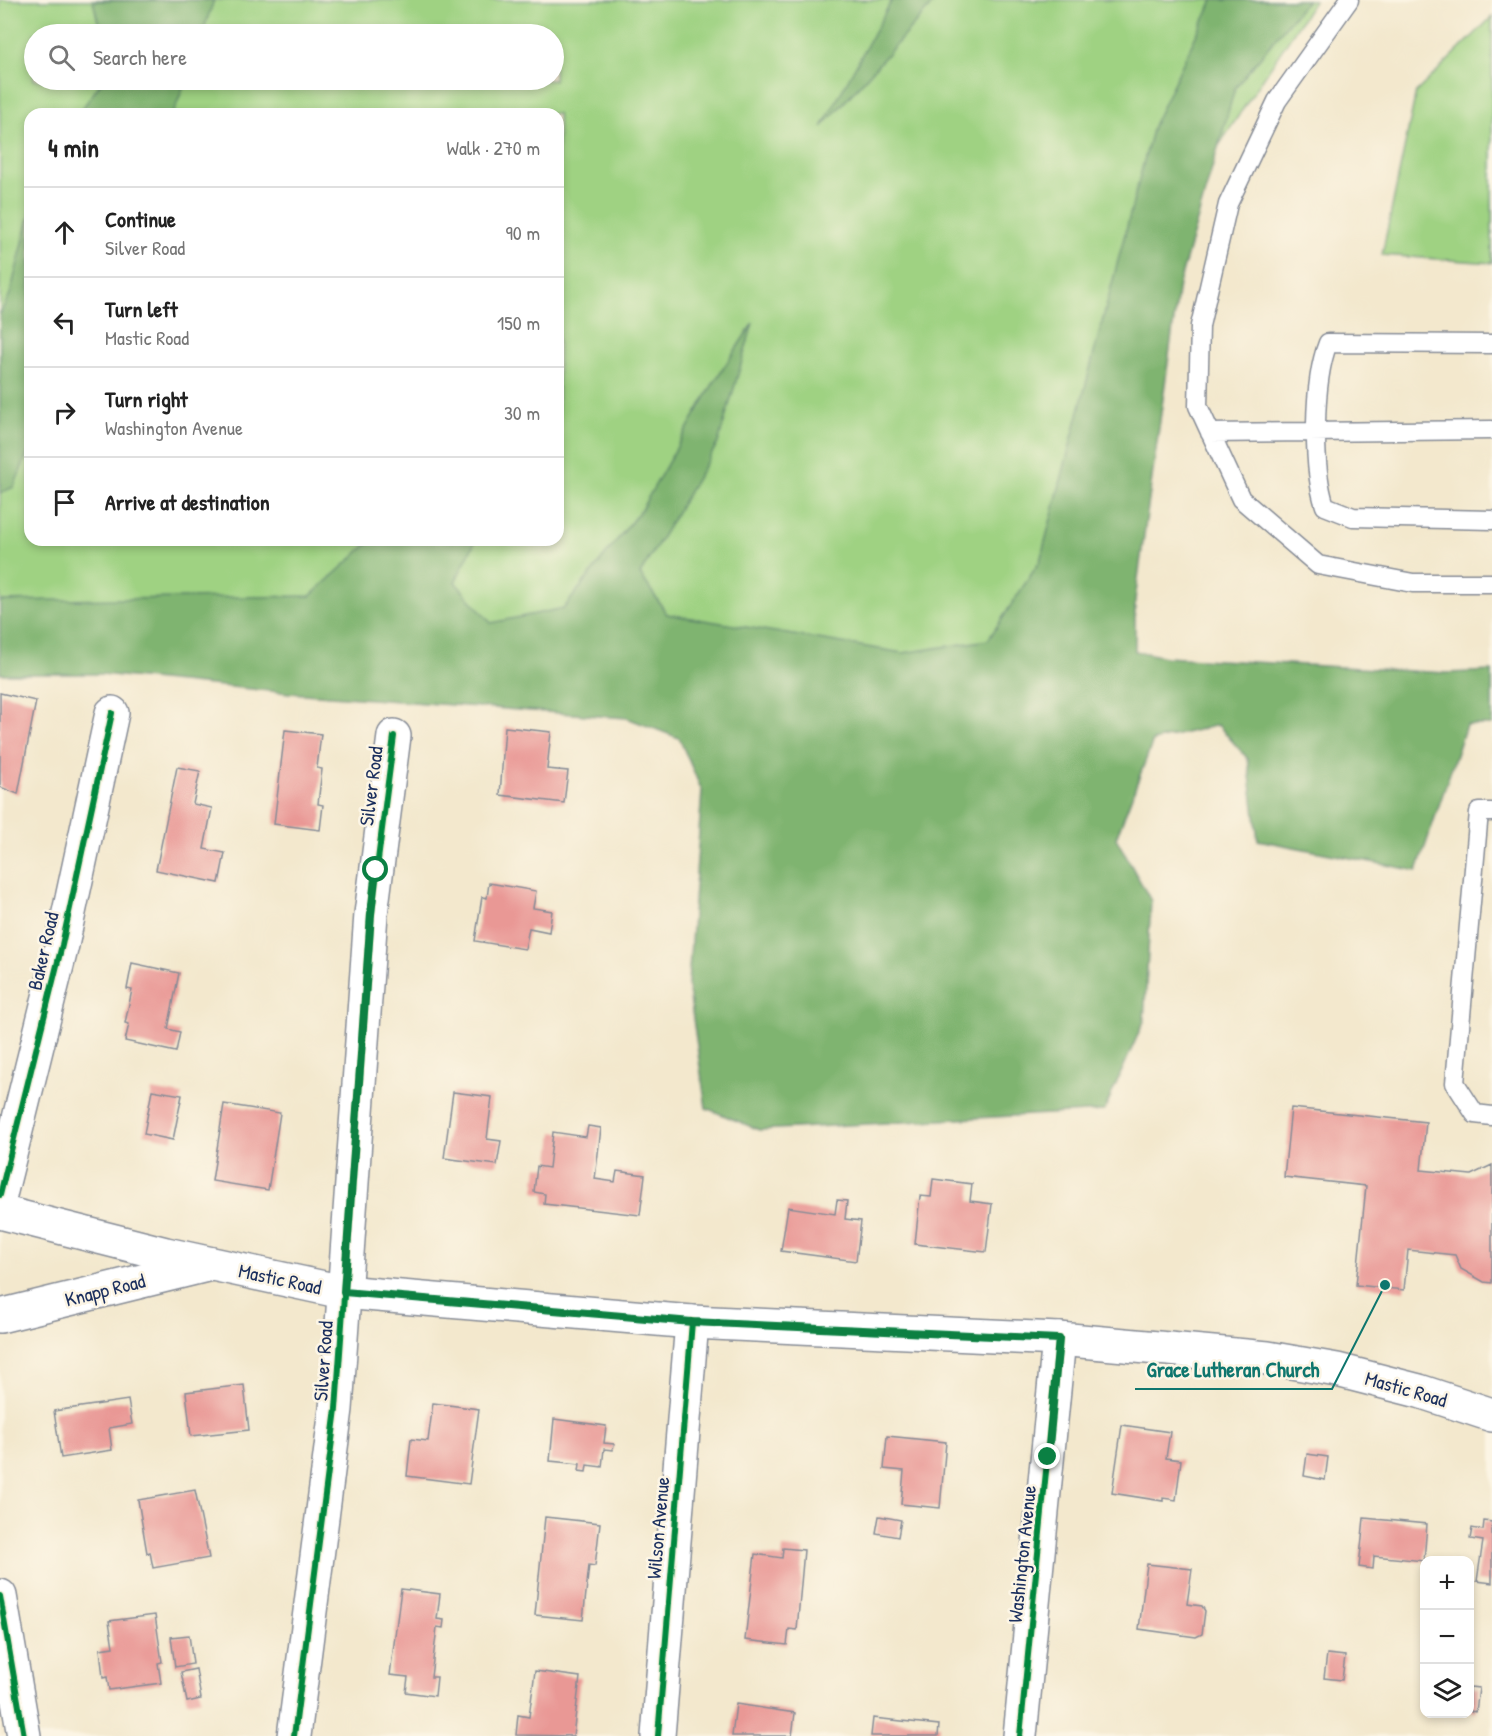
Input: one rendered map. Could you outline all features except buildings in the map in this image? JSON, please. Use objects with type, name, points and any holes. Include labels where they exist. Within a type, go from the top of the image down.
[{"type":"street","name":"Baker Road","points":[[0,1195],[62,945],[112,713]]},
{"type":"street","name":"Silver Road","points":[[294,1736],[336,1408],[371,914],[394,736]]},
{"type":"street","name":"Mastic Road","points":[[0,1212],[211,1264],[344,1292],[692,1322],[1059,1339],[1268,1358],[1337,1370],[1419,1391],[1492,1415]]},
{"type":"street","name":"Knapp Road","points":[[0,1316],[211,1264]]},
{"type":"street","name":"Wilson Avenue","points":[[658,1736],[692,1322]]},
{"type":"street","name":"Washington Avenue","points":[[1020,1736],[1059,1339]]},
{"type":"street","points":[[0,1596],[24,1736]]},
{"type":"lane","points":[[1349,0],[1277,101],[1228,204],[1200,326],[1198,406],[1241,499],[1318,565],[1413,583],[1492,583]]},
{"type":"lane","points":[[1492,344],[1328,343],[1321,359],[1317,432],[1318,486],[1325,506],[1353,517],[1492,520]]},
{"type":"lane","points":[[1210,433],[1492,430]]},
{"type":"lane","points":[[1492,812],[1479,812],[1455,1083],[1475,1114],[1492,1116]]},
{"type":"green space","points":[[0,0],[1315,0],[1190,189],[1058,676],[0,660]]},
{"type":"green space","points":[[214,0],[206,24],[99,24],[93,1]]},
{"type":"green space","points":[[892,0],[936,0],[822,127]]},
{"type":"green space","points":[[1213,0],[1307,0],[1235,88],[1179,284],[1135,600],[1135,651],[1166,657],[1447,673],[1492,671],[1492,725],[1466,725],[1417,871],[1258,840],[1248,759],[1218,725],[1153,741],[1116,838],[1151,901],[1144,1021],[1104,1111],[759,1130],[706,1108],[688,984],[702,791],[679,738],[627,718],[290,693],[101,674],[0,674],[0,601],[310,596],[365,546],[473,546],[455,582],[491,623],[564,608],[642,508],[713,384],[753,323],[718,443],[640,574],[667,614],[903,653],[988,640],[1040,561],[1153,126]]},
{"type":"green space","points":[[1492,17],[1492,263],[1382,255],[1416,92]]},
{"type":"green space","points":[[96,90],[182,90],[175,108],[82,108]]},
{"type":"green space","points":[[24,239],[24,462],[14,487],[0,493],[0,314],[10,294]]},
{"type":"cycle path","points":[[0,1195],[62,945],[112,713]]},
{"type":"cycle path","points":[[294,1736],[336,1409],[371,914],[394,736]]},
{"type":"cycle path","points":[[658,1736],[692,1322]]},
{"type":"cycle path","points":[[1020,1736],[1059,1339]]},
{"type":"cycle path","points":[[0,1596],[24,1736]]},
{"type":"place","name":"Grace Lutheran Church","points":[[1385,1285]]},
{"type":"route","points":[[376,870],[344,1292],[692,1322],[1059,1339],[1048,1457]]}]
